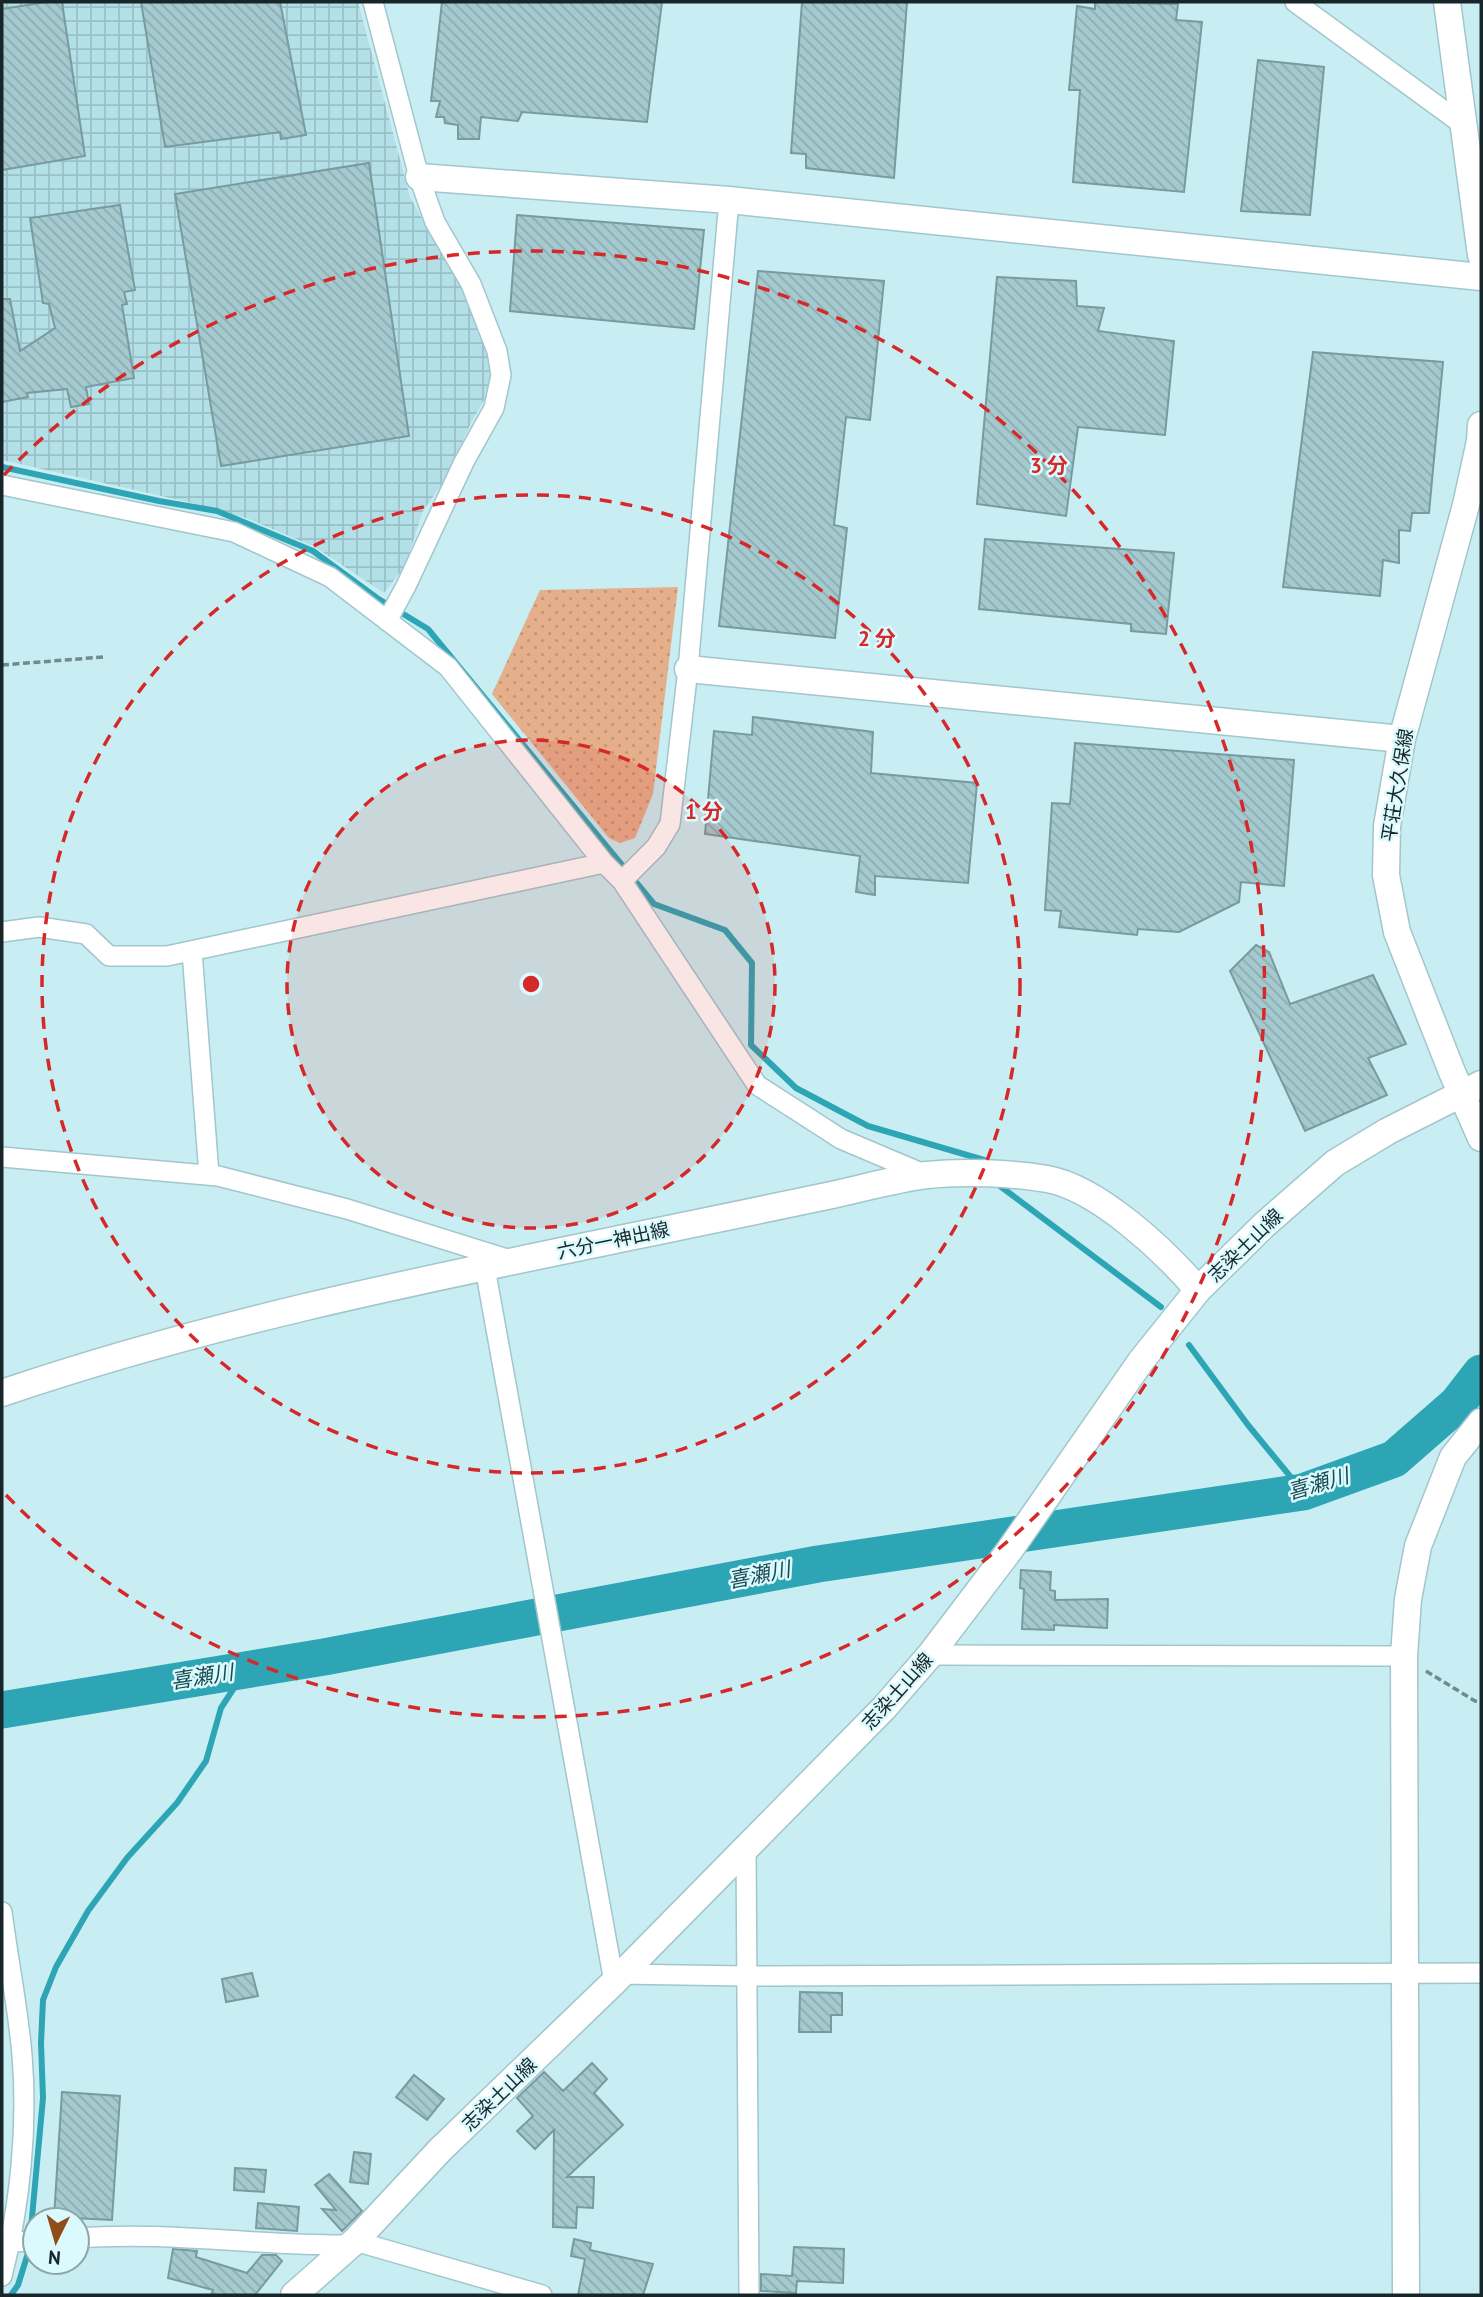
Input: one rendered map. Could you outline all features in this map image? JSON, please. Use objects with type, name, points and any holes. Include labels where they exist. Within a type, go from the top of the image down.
[{"type":"main road","points":[[1447,2],[1481,256]]},
{"type":"main road","points":[[419,177],[729,200],[1481,277]]},
{"type":"main road","name":"平荘大久保線","points":[[1481,425],[1466,505],[1402,739],[1387,826],[1386,875],[1397,932],[1472,1089],[1481,1138]]},
{"type":"main road","points":[[688,669],[1402,739]]},
{"type":"main road","name":"志染土山線","points":[[294,2295],[352,2243],[440,2150],[616,1978],[884,1708],[930,1655],[1009,1551],[1141,1361],[1198,1290],[1262,1226],[1335,1163],[1388,1131],[1472,1089]]},
{"type":"main road","name":"六分一神出線","points":[[2,1393],[181,1337],[514,1261],[926,1175],[994,1175],[1049,1180],[1084,1191],[1130,1225],[1182,1271],[1198,1290]]},
{"type":"main road","points":[[1406,2295],[1404,1656],[1408,1600],[1419,1546],[1453,1457],[1481,1422]]},
{"type":"street","points":[[373,2],[419,177],[435,222],[471,284],[497,351],[501,375],[494,408],[464,462],[387,621]]},
{"type":"street","points":[[1295,2],[1465,126]]},
{"type":"street","points":[[622,881],[656,847],[670,824],[688,669],[729,200]]},
{"type":"street","points":[[2,485],[234,533],[330,577],[448,667],[604,863],[622,881],[757,1085],[841,1139],[926,1175]]},
{"type":"street","points":[[2,932],[39,927],[86,934],[109,956],[167,956],[604,863]]},
{"type":"street","points":[[192,951],[209,1175]]},
{"type":"street","points":[[2,1157],[209,1175],[347,1209],[514,1261]]},
{"type":"street","points":[[485,1268],[616,1978],[1481,1973]]},
{"type":"street","points":[[930,1655],[1404,1656]]},
{"type":"street","points":[[746,1846],[749,2295]]},
{"type":"street","points":[[2,1912],[22,2054],[22,2206]]},
{"type":"street","points":[[91,2238],[149,2236],[270,2244],[352,2243],[542,2295]]},
{"type":"street","points":[[2,2276],[21,2242]]},
{"type":"path","points":[[2,666],[103,657]]},
{"type":"path","points":[[1404,1656],[1443,1682],[1481,1702]]},
{"type":"shaded area","points":[[2,2],[358,2],[410,197],[466,297],[492,369],[494,382],[471,423],[445,480],[423,511],[405,566],[384,593],[315,547],[246,518],[184,501],[2,460]]},
{"type":"shaded area","points":[[678,587],[653,794],[635,838],[620,843],[609,838],[492,694],[540,590]]},
{"type":"building","points":[[62,2],[85,156],[2,170],[2,9]]},
{"type":"building","points":[[141,2],[280,2],[306,135],[281,139],[280,132],[165,147]]},
{"type":"building","points":[[442,2],[662,2],[647,122],[522,112],[518,121],[481,117],[479,139],[458,139],[458,125],[445,123],[444,117],[436,117],[440,101],[431,101]]},
{"type":"building","points":[[802,2],[907,2],[894,178],[806,168],[806,154],[791,153]]},
{"type":"building","points":[[1095,2],[1178,4],[1176,20],[1202,22],[1184,192],[1073,182],[1080,90],[1069,90],[1077,6],[1095,9]]},
{"type":"building","points":[[1258,60],[1324,67],[1310,215],[1241,211]]},
{"type":"building","points":[[369,163],[409,436],[221,466],[175,194]]},
{"type":"building","points":[[120,205],[135,290],[124,292],[127,304],[122,305],[134,378],[86,387],[89,404],[71,407],[67,389],[27,393],[28,397],[2,402],[2,299],[10,299],[20,351],[55,328],[49,304],[43,303],[30,218]]},
{"type":"building","points":[[517,215],[704,230],[694,329],[510,311]]},
{"type":"building","points":[[758,271],[884,281],[870,420],[846,417],[834,525],[847,528],[835,638],[719,626]]},
{"type":"building","points":[[997,277],[1076,281],[1077,306],[1104,308],[1098,331],[1174,341],[1165,435],[1078,427],[1066,516],[977,504]]},
{"type":"building","points":[[1313,352],[1443,362],[1429,513],[1412,513],[1410,531],[1399,530],[1399,563],[1383,560],[1380,596],[1283,587]]},
{"type":"building","points":[[985,539],[1174,553],[1166,634],[1131,631],[1131,624],[979,609]]},
{"type":"building","points":[[753,717],[873,732],[871,773],[977,783],[968,883],[875,876],[875,895],[856,892],[860,856],[705,834],[714,731],[752,735]]},
{"type":"building","points":[[1075,743],[1294,760],[1284,886],[1241,882],[1239,902],[1179,932],[1138,929],[1137,935],[1059,927],[1061,911],[1045,910],[1052,803],[1070,804]]},
{"type":"building","points":[[1256,945],[1269,952],[1290,1004],[1373,975],[1406,1044],[1368,1058],[1387,1095],[1305,1131],[1230,971]]},
{"type":"building","points":[[1021,1570],[1051,1572],[1050,1590],[1055,1591],[1055,1600],[1108,1599],[1107,1628],[1054,1625],[1054,1630],[1022,1629],[1024,1589],[1020,1588]]},
{"type":"building","points":[[252,1973],[258,1996],[226,2002],[222,1979]]},
{"type":"building","points":[[800,1992],[842,1993],[842,2015],[831,2015],[831,2032],[799,2032]]},
{"type":"building","points":[[592,2063],[607,2079],[594,2093],[623,2125],[567,2177],[594,2177],[593,2208],[577,2207],[576,2228],[553,2227],[554,2130],[535,2149],[517,2131],[533,2116],[517,2098],[544,2072],[563,2091]]},
{"type":"building","points":[[414,2075],[444,2099],[427,2120],[396,2097]]},
{"type":"building","points":[[62,2092],[120,2096],[112,2220],[91,2219],[91,2206],[55,2206]]},
{"type":"building","points":[[354,2152],[371,2154],[368,2184],[350,2182]]},
{"type":"building","points":[[235,2168],[266,2170],[264,2192],[234,2190]]},
{"type":"building","points":[[329,2174],[362,2211],[342,2231],[322,2209],[336,2210],[315,2185]]},
{"type":"building","points":[[258,2203],[299,2207],[297,2231],[256,2228]]},
{"type":"building","points":[[574,2239],[591,2243],[590,2250],[653,2264],[643,2295],[578,2295],[585,2259],[571,2256]]},
{"type":"building","points":[[794,2247],[844,2249],[843,2283],[797,2281],[796,2293],[761,2291],[761,2274],[792,2276]]},
{"type":"building","points":[[173,2249],[197,2251],[196,2257],[247,2273],[262,2255],[276,2255],[282,2261],[255,2295],[211,2295],[213,2290],[168,2278]]},
{"type":"waterway","points":[[2,467],[217,511],[313,551],[377,598],[428,629],[654,904],[725,930],[752,963],[751,1045],[796,1088],[868,1126],[984,1160],[985,1163]]},
{"type":"waterway","points":[[1000,1186],[1161,1307]]},
{"type":"waterway","points":[[1189,1345],[1248,1425],[1303,1492]]},
{"type":"waterway","name":"喜瀬川","points":[[2,1710],[324,1657],[818,1564],[1303,1492],[1394,1459],[1457,1404],[1481,1373]]},
{"type":"waterway","points":[[11,2295],[18,2285],[29,2250],[43,2098],[43,2000],[56,1967],[88,1911],[127,1858],[177,1803],[206,1761],[221,1708],[245,1671]]}]
